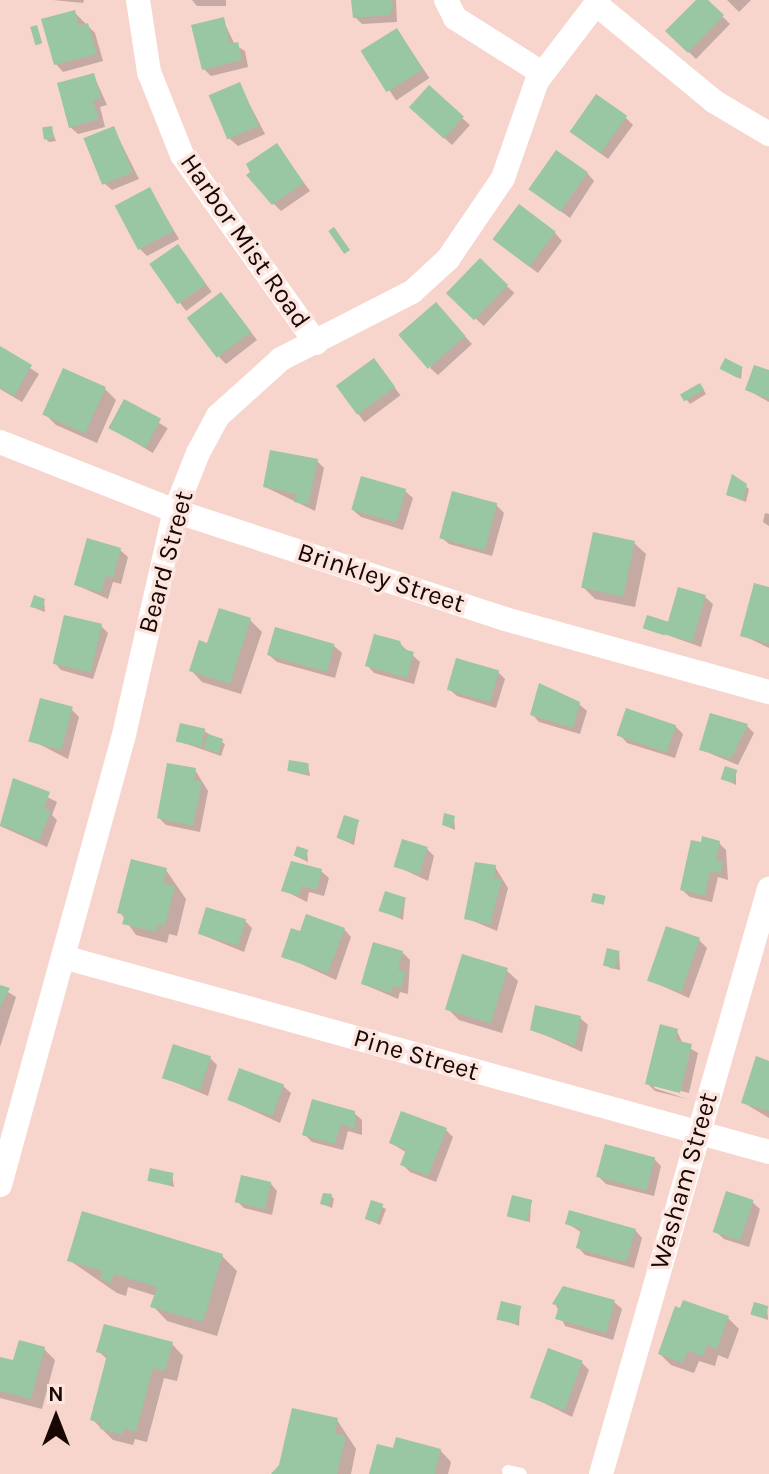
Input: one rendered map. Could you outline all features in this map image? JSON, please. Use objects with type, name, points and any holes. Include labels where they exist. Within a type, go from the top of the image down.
[{"type":"street","name":"Harbor Mist Road","points":[[138,0],[149,72],[182,155],[316,343]]},
{"type":"street","points":[[446,0],[455,18],[542,73]]},
{"type":"street","name":"Beard Street","points":[[0,1185],[123,739],[175,511],[218,416],[281,359],[412,292],[448,259],[503,178],[542,73],[597,2]]},
{"type":"street","points":[[597,2],[715,102],[769,134]]},
{"type":"street","name":"Brinkley Street","points":[[0,442],[175,511],[505,619],[769,692]]},
{"type":"street","name":"Washam Street","points":[[601,1474],[769,889]]},
{"type":"street","name":"Pine Street","points":[[63,957],[769,1152]]},
{"type":"building","points":[[351,0],[392,0],[393,7],[390,15],[353,18]]},
{"type":"building","points":[[696,0],[708,0],[724,15],[688,53],[665,31]]},
{"type":"building","points":[[75,10],[79,26],[88,23],[97,54],[54,65],[41,19]]},
{"type":"building","points":[[224,17],[230,44],[238,42],[242,60],[202,70],[191,25]]},
{"type":"building","points":[[37,25],[42,43],[36,45],[30,27]]},
{"type":"building","points":[[397,28],[423,70],[386,92],[361,51]]},
{"type":"building","points":[[94,73],[101,98],[93,100],[99,119],[69,128],[57,83]]},
{"type":"building","points":[[240,82],[259,126],[227,139],[209,95]]},
{"type":"building","points":[[429,85],[464,116],[444,139],[409,107]]},
{"type":"building","points":[[596,94],[627,116],[601,153],[570,132]]},
{"type":"building","points":[[52,126],[54,138],[44,139],[42,128]]},
{"type":"building","points":[[114,126],[133,172],[102,185],[83,138]]},
{"type":"building","points":[[277,143],[304,183],[272,205],[246,175],[250,172],[246,164]]},
{"type":"building","points":[[556,150],[588,172],[560,212],[528,189]]},
{"type":"building","points":[[150,187],[173,231],[138,250],[115,206]]},
{"type":"building","points":[[519,204],[556,232],[529,267],[493,239]]},
{"type":"building","points":[[334,227],[350,250],[344,254],[328,231]]},
{"type":"building","points":[[178,244],[206,284],[177,304],[149,264]]},
{"type":"building","points":[[480,258],[508,285],[474,320],[446,293]]},
{"type":"building","points":[[221,292],[251,332],[217,358],[187,318]]},
{"type":"building","points":[[436,302],[466,336],[428,369],[398,335]]},
{"type":"building","points":[[0,346],[32,365],[14,396],[0,388]]},
{"type":"building","points":[[374,358],[395,387],[357,415],[336,386]]},
{"type":"building","points":[[725,358],[743,367],[737,378],[720,369]]},
{"type":"building","points":[[754,365],[769,370],[769,399],[745,390]]},
{"type":"building","points":[[63,368],[106,387],[85,434],[42,415]]},
{"type":"building","points":[[700,383],[704,390],[684,401],[680,394]]},
{"type":"building","points":[[124,399],[161,419],[146,448],[109,428]]},
{"type":"building","points":[[270,450],[318,459],[308,505],[294,502],[296,494],[263,487]]},
{"type":"building","points":[[732,474],[747,484],[743,500],[726,495]]},
{"type":"building","points":[[361,476],[406,489],[397,523],[351,510]]},
{"type":"building","points":[[452,491],[497,503],[485,550],[439,538]]},
{"type":"building","points":[[593,532],[635,541],[623,597],[581,588]]},
{"type":"building","points":[[87,538],[121,548],[113,578],[106,576],[101,593],[74,585]]},
{"type":"building","points":[[754,583],[769,587],[769,644],[740,636]]},
{"type":"building","points":[[678,587],[706,595],[692,642],[664,634]]},
{"type":"building","points":[[34,595],[45,599],[42,609],[30,607]]},
{"type":"building","points":[[219,608],[251,618],[230,684],[189,671],[199,640],[207,643]]},
{"type":"building","points":[[64,615],[102,624],[91,672],[53,664]]},
{"type":"building","points":[[647,615],[669,622],[665,635],[643,628]]},
{"type":"building","points":[[275,627],[335,644],[327,672],[267,655]]},
{"type":"building","points":[[374,634],[400,641],[403,649],[414,652],[407,678],[365,666]]},
{"type":"building","points":[[456,658],[499,670],[490,702],[447,690]]},
{"type":"building","points":[[539,683],[580,702],[573,728],[530,715]]},
{"type":"building","points":[[40,698],[73,707],[61,750],[28,741]]},
{"type":"building","points":[[626,708],[676,725],[667,753],[617,735]]},
{"type":"building","points":[[710,713],[748,724],[731,759],[699,750]]},
{"type":"building","points":[[180,723],[205,729],[201,747],[176,742]]},
{"type":"building","points":[[208,734],[223,739],[219,753],[203,748]]},
{"type":"building","points":[[289,760],[309,763],[307,774],[287,771]]},
{"type":"building","points":[[167,763],[196,768],[194,780],[202,782],[193,826],[157,818]]},
{"type":"building","points":[[725,766],[737,770],[733,783],[721,779]]},
{"type":"building","points":[[13,778],[50,792],[44,808],[51,811],[39,841],[0,825]]},
{"type":"building","points":[[444,813],[455,816],[452,828],[442,825]]},
{"type":"building","points":[[344,815],[359,820],[352,843],[337,838]]},
{"type":"building","points":[[702,836],[720,841],[716,860],[723,862],[721,873],[710,871],[705,896],[680,890],[691,840],[701,842]]},
{"type":"building","points":[[402,839],[428,847],[419,875],[394,867]]},
{"type":"building","points":[[297,846],[308,850],[305,860],[294,855]]},
{"type":"building","points":[[131,859],[167,868],[163,883],[175,886],[165,926],[158,924],[156,932],[122,924],[125,915],[117,913]]},
{"type":"building","points":[[291,861],[322,869],[317,890],[302,886],[299,896],[281,891]]},
{"type":"building","points":[[475,862],[496,865],[494,878],[502,879],[490,925],[464,919]]},
{"type":"building","points":[[385,891],[406,898],[399,918],[379,911]]},
{"type":"building","points":[[593,893],[606,896],[604,905],[591,902]]},
{"type":"building","points":[[206,907],[246,919],[238,946],[198,934]]},
{"type":"building","points":[[306,914],[345,928],[328,973],[281,957],[291,928],[300,931]]},
{"type":"building","points":[[666,926],[700,938],[681,993],[647,981]]},
{"type":"building","points":[[373,942],[403,951],[398,970],[406,972],[401,988],[392,986],[391,993],[361,984]]},
{"type":"building","points":[[607,948],[620,951],[616,968],[603,966]]},
{"type":"building","points":[[462,954],[508,968],[491,1023],[445,1009]]},
{"type":"building","points":[[0,985],[10,988],[0,1008]]},
{"type":"building","points":[[535,1005],[581,1016],[575,1046],[530,1030]]},
{"type":"building","points":[[660,1024],[678,1029],[675,1040],[692,1044],[680,1093],[645,1084]]},
{"type":"building","points":[[173,1044],[211,1056],[200,1091],[162,1078]]},
{"type":"building","points":[[756,1056],[769,1061],[769,1111],[741,1103]]},
{"type":"building","points":[[239,1068],[284,1084],[272,1116],[227,1100]]},
{"type":"building","points":[[312,1099],[355,1111],[355,1129],[341,1124],[335,1144],[302,1135]]},
{"type":"building","points":[[401,1111],[447,1128],[428,1176],[400,1165],[406,1150],[389,1143]]},
{"type":"building","points":[[605,1144],[655,1157],[646,1190],[596,1177]]},
{"type":"building","points":[[150,1168],[173,1173],[171,1186],[147,1181]]},
{"type":"building","points":[[241,1175],[271,1182],[265,1209],[235,1202]]},
{"type":"building","points":[[726,1191],[754,1200],[740,1241],[713,1232]]},
{"type":"building","points":[[323,1193],[332,1194],[329,1206],[320,1204]]},
{"type":"building","points":[[512,1195],[532,1200],[527,1221],[507,1216]]},
{"type":"building","points":[[371,1200],[383,1204],[377,1223],[365,1219]]},
{"type":"building","points":[[569,1210],[636,1229],[626,1262],[576,1248],[581,1229],[565,1224]]},
{"type":"building","points":[[82,1211],[223,1254],[203,1322],[150,1307],[157,1287],[114,1274],[111,1283],[100,1279],[102,1271],[67,1261]]},
{"type":"building","points":[[563,1286],[615,1300],[606,1333],[555,1319],[559,1306],[552,1304]]},
{"type":"building","points":[[683,1300],[729,1316],[717,1349],[707,1345],[703,1356],[688,1351],[683,1363],[658,1354],[675,1306],[680,1308]]},
{"type":"building","points":[[501,1301],[521,1306],[517,1325],[496,1319]]},
{"type":"building","points":[[754,1302],[768,1306],[765,1319],[750,1314]]},
{"type":"building","points":[[104,1324],[173,1342],[165,1371],[153,1368],[136,1432],[124,1429],[122,1435],[100,1429],[101,1423],[90,1420],[107,1355],[96,1352]]},
{"type":"building","points":[[19,1340],[45,1347],[31,1399],[0,1391],[0,1357],[13,1360]]},
{"type":"building","points":[[548,1348],[583,1361],[565,1410],[530,1398]]},
{"type":"building","points":[[292,1408],[338,1418],[335,1433],[346,1436],[337,1474],[271,1474],[279,1465]]},
{"type":"building","points":[[396,1437],[441,1449],[435,1474],[369,1474],[377,1444],[393,1448]]}]
